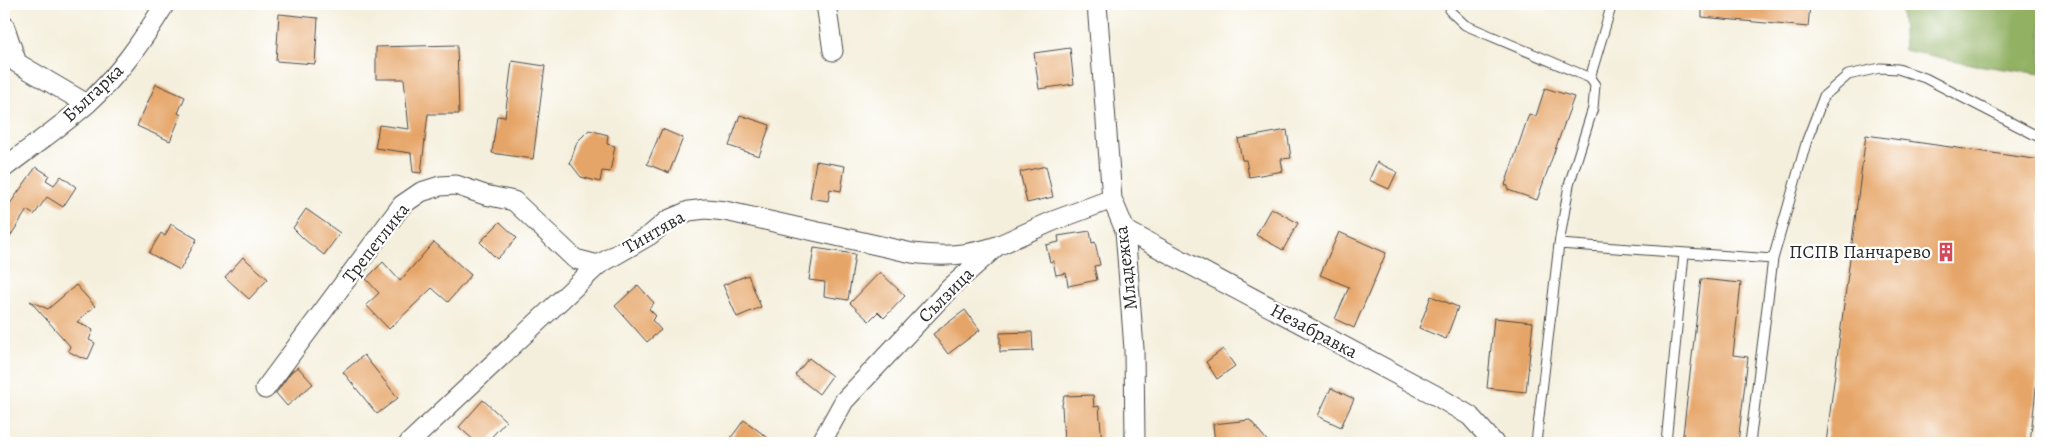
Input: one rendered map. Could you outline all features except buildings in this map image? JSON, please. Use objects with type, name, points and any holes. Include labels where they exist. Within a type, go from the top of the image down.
[{"type":"street","name":"Българка","points":[[4,168],[87,104],[118,72],[165,4]]},
{"type":"street","points":[[826,4],[834,51]]},
{"type":"street","name":"Младежка","points":[[1097,4],[1112,199],[1125,230],[1134,349],[1135,443]]},
{"type":"street","points":[[4,25],[17,63],[87,104]]},
{"type":"street","name":"Трепетлика","points":[[265,390],[402,206],[421,192],[440,186],[456,185],[485,195],[514,201],[575,259],[598,265]]},
{"type":"street","name":"Сълзица","points":[[821,443],[844,401],[951,287],[997,246],[1053,221],[1112,199]]},
{"type":"street","name":"Тинтява","points":[[409,443],[598,265],[650,235],[668,220],[689,211],[706,209],[725,211],[930,256],[974,254],[997,246]]},
{"type":"street","name":"Незабравка","points":[[1125,230],[1436,395],[1470,416],[1494,443]]},
{"type":"lane","points":[[1590,78],[1612,4]]},
{"type":"lane","points":[[1450,11],[1465,25],[1590,78],[1595,85],[1593,108],[1569,185],[1559,244],[1536,443]]},
{"type":"lane","points":[[1750,443],[1773,259],[1807,140],[1824,96],[1848,75],[1880,68],[1898,69],[1916,75],[2041,138]]},
{"type":"lane","points":[[1559,244],[1773,259]]},
{"type":"lane","points":[[1666,443],[1684,254]]},
{"type":"green space","points":[[1901,4],[2041,4],[2041,74],[1976,65],[1904,50]]},
{"type":"place","name":"ПСПВ Панчарево","points":[[1946,252]]}]
